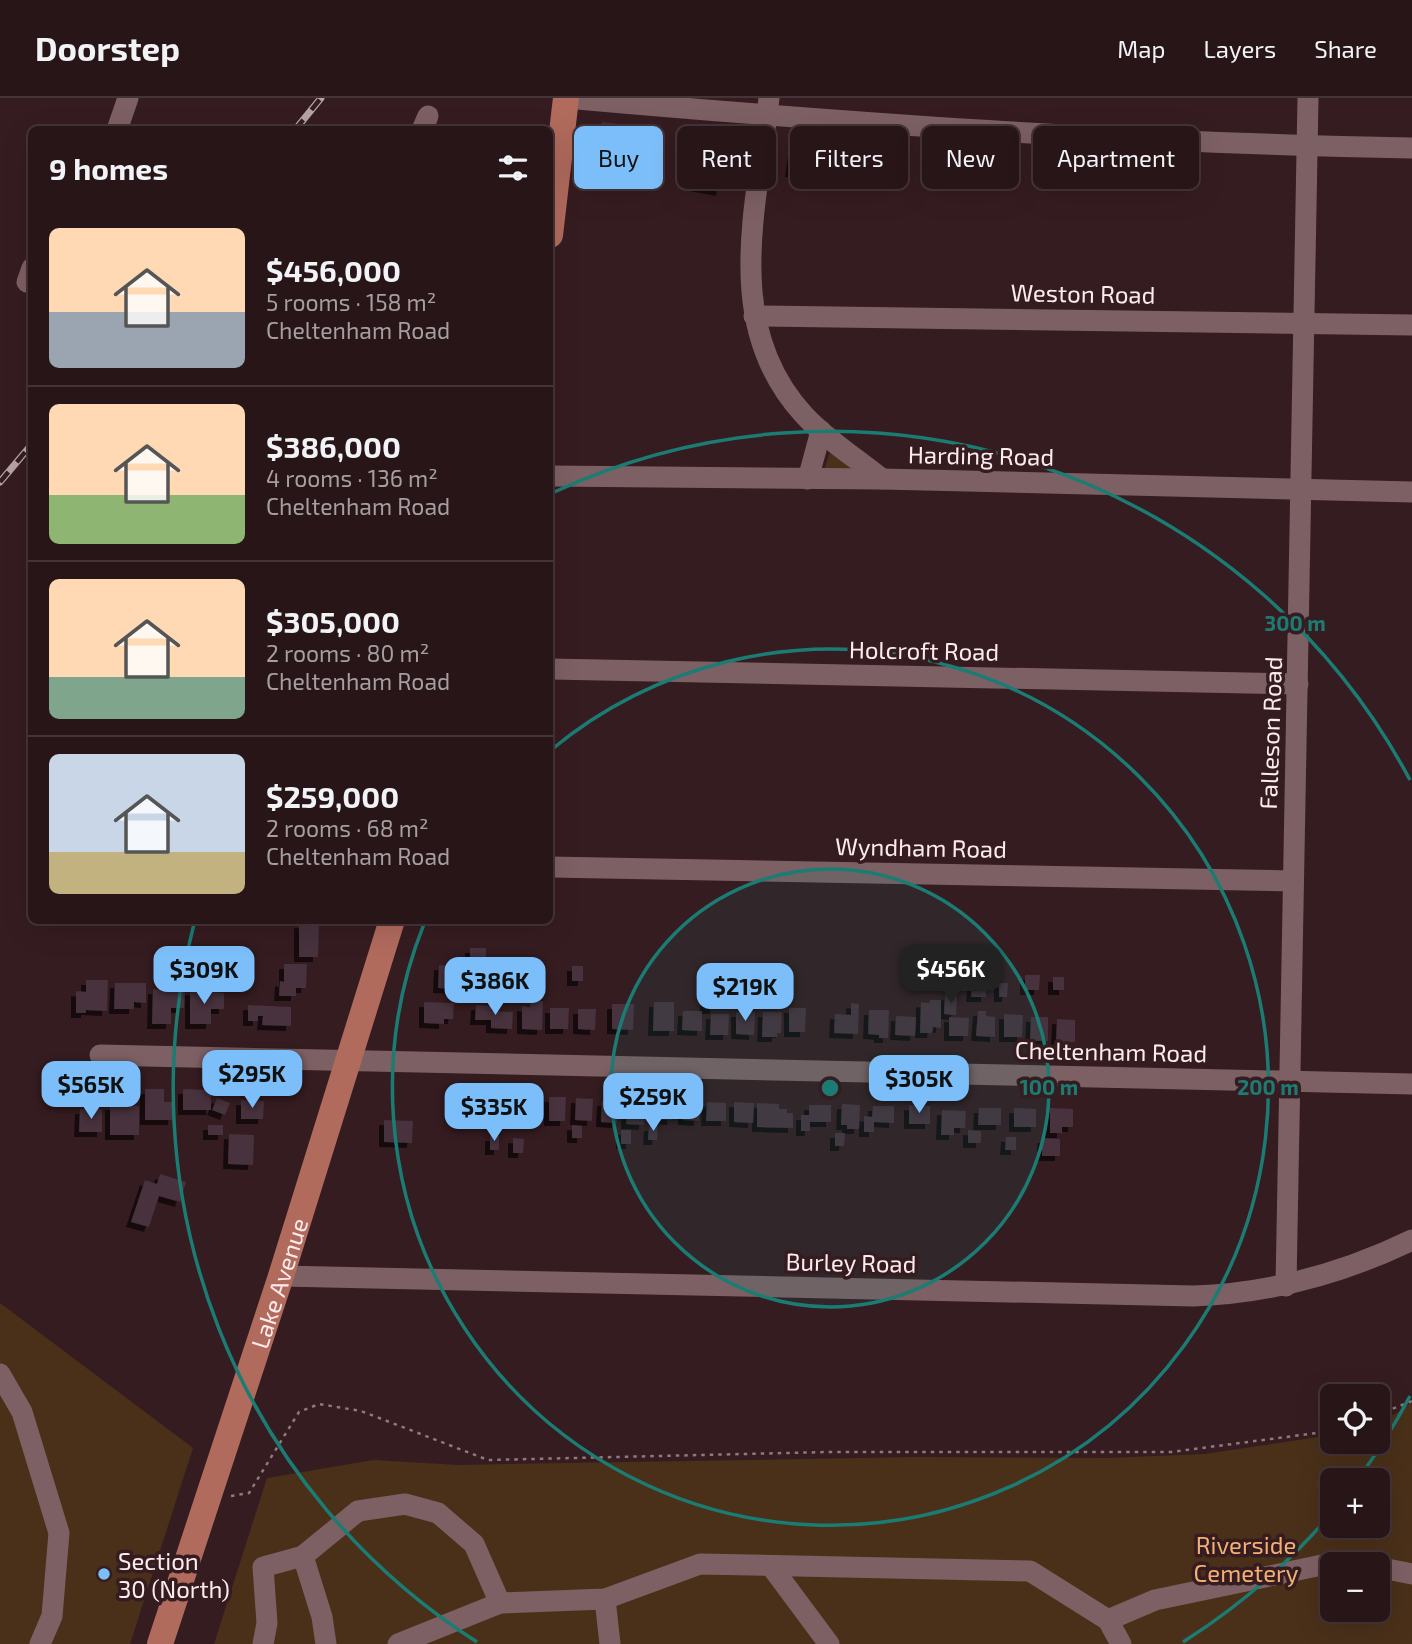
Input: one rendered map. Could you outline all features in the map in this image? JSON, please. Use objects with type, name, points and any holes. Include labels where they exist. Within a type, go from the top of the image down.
[{"type":"main road","points":[[553,209],[566,98]]},
{"type":"main road","name":"Lake Avenue","points":[[160,1644],[281,1276],[391,924]]},
{"type":"street","points":[[118,126],[128,98]]},
{"type":"street","points":[[566,98],[768,107],[1053,135],[1412,148]]},
{"type":"street","name":"Falleson Road","points":[[1286,1286],[1308,98]]},
{"type":"street","points":[[768,107],[750,252],[750,286],[760,340],[779,379],[803,414],[882,479]]},
{"type":"street","name":"Weston Road","points":[[754,316],[1412,325]]},
{"type":"street","points":[[808,479],[821,431]]},
{"type":"street","name":"Harding Road","points":[[553,476],[882,479],[1412,492]]},
{"type":"street","name":"Holcroft Road","points":[[553,669],[1298,684]]},
{"type":"street","name":"Wyndham Road","points":[[553,867],[1292,881]]},
{"type":"street","name":"Cheltenham Road","points":[[100,1055],[1412,1084]]},
{"type":"street","name":"Burley Road","points":[[281,1276],[1194,1296],[1254,1292],[1286,1286],[1336,1273],[1412,1240]]},
{"type":"street","points":[[0,1374],[22,1412],[58,1533],[52,1616],[40,1644]]},
{"type":"street","points":[[263,1644],[267,1623],[262,1567],[303,1556],[358,1511],[405,1504],[438,1513],[474,1544],[500,1602]]},
{"type":"street","points":[[303,1556],[323,1617],[326,1644]]},
{"type":"street","points":[[398,1644],[500,1602],[605,1599],[700,1564],[1030,1571],[1108,1620],[1121,1644]]},
{"type":"street","points":[[1108,1620],[1155,1600],[1320,1565]]},
{"type":"street","points":[[771,1566],[829,1644]]},
{"type":"street","points":[[1390,1570],[1412,1574]]},
{"type":"street","points":[[605,1599],[610,1644]]},
{"type":"path","points":[[1390,1410],[1412,1401]]},
{"type":"path","points":[[231,1496],[249,1493],[299,1412],[320,1404],[361,1411],[488,1461],[830,1452],[1171,1452],[1320,1433]]},
{"type":"green space","points":[[830,453],[833,453],[860,469],[824,470]]},
{"type":"green space","points":[[0,1303],[193,1448],[130,1644],[0,1644]]},
{"type":"green space","name":"Riverside Cemetery","points":[[1412,1402],[1412,1644],[214,1644],[267,1478],[374,1460],[458,1465],[915,1457],[1107,1458],[1204,1454],[1320,1437],[1320,1454],[1390,1454],[1390,1416]]},
{"type":"building","points":[[602,122],[634,126],[602,126]]},
{"type":"building","points":[[299,924],[319,924],[318,957],[299,957]]},
{"type":"building","points":[[470,948],[486,948],[486,964],[470,964]]},
{"type":"building","points":[[284,964],[307,964],[306,988],[296,988],[296,996],[279,996],[280,981],[284,982]]},
{"type":"building","points":[[439,965],[458,966],[457,989],[438,988]]},
{"type":"building","points":[[572,966],[583,966],[583,981],[572,981]]},
{"type":"building","points":[[1025,975],[1040,975],[1039,990],[1025,990]]},
{"type":"building","points":[[1053,977],[1064,977],[1064,990],[1053,990]]},
{"type":"building","points":[[86,980],[108,980],[107,1011],[86,1010],[86,1013],[76,1013],[76,991],[86,992]]},
{"type":"building","points":[[115,983],[146,983],[146,1003],[134,1002],[134,1009],[114,1009]]},
{"type":"building","points":[[999,983],[1008,983],[1007,997],[999,997]]},
{"type":"building","points":[[972,984],[986,984],[986,997],[971,997]]},
{"type":"building","points":[[153,989],[185,991],[184,1008],[171,1008],[171,1024],[152,1024]]},
{"type":"building","points":[[190,990],[224,993],[224,1009],[211,1009],[211,1024],[190,1024]]},
{"type":"building","points":[[705,993],[715,993],[715,1009],[705,1009]]},
{"type":"building","points":[[945,995],[957,996],[956,1015],[944,1014]]},
{"type":"building","points":[[930,1000],[941,1000],[941,1028],[933,1027],[932,1033],[920,1033],[921,1002],[929,1003]]},
{"type":"building","points":[[531,1001],[543,1001],[542,1030],[522,1029],[522,1006],[530,1007]]},
{"type":"building","points":[[424,1002],[454,1003],[453,1019],[444,1019],[444,1024],[424,1023]]},
{"type":"building","points":[[654,1002],[674,1002],[674,1031],[653,1031]]},
{"type":"building","points":[[851,1003],[859,1004],[858,1034],[834,1033],[835,1014],[851,1015]]},
{"type":"building","points":[[612,1004],[634,1004],[633,1030],[612,1029]]},
{"type":"building","points":[[248,1005],[291,1007],[291,1026],[262,1025],[263,1016],[258,1016],[258,1021],[248,1021]]},
{"type":"building","points":[[476,1005],[491,1006],[491,1011],[513,1012],[512,1029],[491,1028],[491,1020],[475,1020]]},
{"type":"building","points":[[550,1008],[569,1008],[568,1029],[550,1029]]},
{"type":"building","points":[[789,1008],[806,1008],[805,1032],[789,1032]]},
{"type":"building","points":[[578,1009],[596,1009],[595,1030],[578,1029]]},
{"type":"building","points":[[869,1010],[889,1010],[888,1038],[868,1034]]},
{"type":"building","points":[[683,1011],[702,1011],[702,1031],[682,1030]]},
{"type":"building","points":[[978,1011],[986,1011],[986,1016],[995,1017],[995,1037],[976,1036]]},
{"type":"building","points":[[736,1012],[755,1012],[754,1035],[736,1034]]},
{"type":"building","points":[[763,1012],[782,1012],[781,1033],[777,1033],[777,1037],[762,1037]]},
{"type":"building","points":[[711,1014],[729,1014],[728,1035],[710,1035]]},
{"type":"building","points":[[1004,1014],[1023,1015],[1022,1037],[1004,1037]]},
{"type":"building","points":[[896,1016],[916,1017],[915,1036],[895,1035]]},
{"type":"building","points":[[949,1017],[969,1018],[968,1036],[949,1036]]},
{"type":"building","points":[[1031,1017],[1048,1017],[1048,1041],[1030,1041]]},
{"type":"building","points":[[1057,1019],[1075,1020],[1075,1042],[1056,1042]]},
{"type":"building","points":[[145,1089],[164,1089],[164,1102],[174,1102],[173,1120],[145,1120]]},
{"type":"building","points":[[183,1089],[211,1090],[211,1110],[183,1110]]},
{"type":"building","points":[[474,1093],[484,1093],[485,1119],[467,1118],[467,1098],[474,1098]]},
{"type":"building","points":[[500,1093],[511,1094],[512,1119],[494,1118],[494,1099],[499,1099]]},
{"type":"building","points":[[519,1094],[539,1094],[538,1123],[518,1122]]},
{"type":"building","points":[[549,1097],[566,1097],[565,1121],[549,1121]]},
{"type":"building","points":[[217,1098],[230,1103],[225,1115],[212,1110]]},
{"type":"building","points":[[576,1098],[593,1099],[592,1121],[575,1120]]},
{"type":"building","points":[[241,1100],[264,1101],[263,1119],[241,1119]]},
{"type":"building","points":[[602,1101],[618,1101],[617,1123],[601,1122]]},
{"type":"building","points":[[654,1101],[673,1101],[672,1120],[653,1119]]},
{"type":"building","points":[[627,1102],[645,1102],[644,1125],[626,1124]]},
{"type":"building","points":[[707,1102],[726,1103],[726,1121],[706,1121]]},
{"type":"building","points":[[734,1102],[754,1103],[753,1123],[734,1122]]},
{"type":"building","points":[[757,1103],[779,1104],[779,1109],[787,1109],[787,1113],[793,1113],[793,1128],[757,1127]]},
{"type":"building","points":[[683,1104],[699,1104],[699,1121],[683,1120]]},
{"type":"building","points":[[842,1104],[860,1105],[859,1129],[847,1129],[847,1125],[841,1125]]},
{"type":"building","points":[[110,1105],[139,1106],[139,1135],[110,1135]]},
{"type":"building","points":[[809,1105],[831,1105],[831,1122],[810,1122],[810,1131],[801,1131],[801,1115],[809,1115]]},
{"type":"building","points":[[909,1105],[930,1106],[930,1124],[909,1124]]},
{"type":"building","points":[[873,1106],[894,1106],[894,1123],[874,1122],[874,1132],[864,1132],[864,1116],[872,1117]]},
{"type":"building","points":[[979,1108],[1001,1108],[1001,1125],[978,1125]]},
{"type":"building","points":[[1014,1108],[1036,1109],[1036,1127],[1014,1127]]},
{"type":"building","points":[[1050,1108],[1073,1109],[1073,1127],[1062,1127],[1062,1133],[1050,1133]]},
{"type":"building","points":[[80,1109],[102,1109],[102,1132],[79,1132]]},
{"type":"building","points":[[942,1110],[966,1111],[965,1128],[954,1128],[954,1135],[941,1135]]},
{"type":"building","points":[[384,1120],[413,1121],[412,1143],[384,1142]]},
{"type":"building","points":[[208,1125],[223,1125],[223,1135],[208,1135]]},
{"type":"building","points":[[572,1125],[582,1126],[582,1138],[572,1138]]},
{"type":"building","points":[[649,1126],[658,1126],[657,1140],[648,1140]]},
{"type":"building","points":[[621,1130],[631,1130],[631,1144],[621,1144]]},
{"type":"building","points":[[968,1130],[981,1131],[981,1143],[968,1143]]},
{"type":"building","points":[[835,1133],[845,1133],[844,1146],[835,1146]]},
{"type":"building","points":[[229,1134],[254,1135],[253,1165],[228,1164]]},
{"type":"building","points":[[490,1136],[499,1136],[499,1150],[490,1150]]},
{"type":"building","points":[[1006,1137],[1016,1137],[1016,1150],[1005,1150]]},
{"type":"building","points":[[513,1138],[524,1139],[523,1153],[513,1153]]},
{"type":"building","points":[[1042,1138],[1060,1139],[1060,1156],[1042,1156]]},
{"type":"building","points":[[160,1174],[186,1182],[180,1202],[159,1196],[149,1227],[131,1222],[145,1180],[157,1184]]},
{"type":"railway","points":[[298,126],[321,98]]},
{"type":"railway","points":[[0,482],[28,449]]},
{"type":"place","name":"Section 30 (North)","points":[[104,1574]]}]
